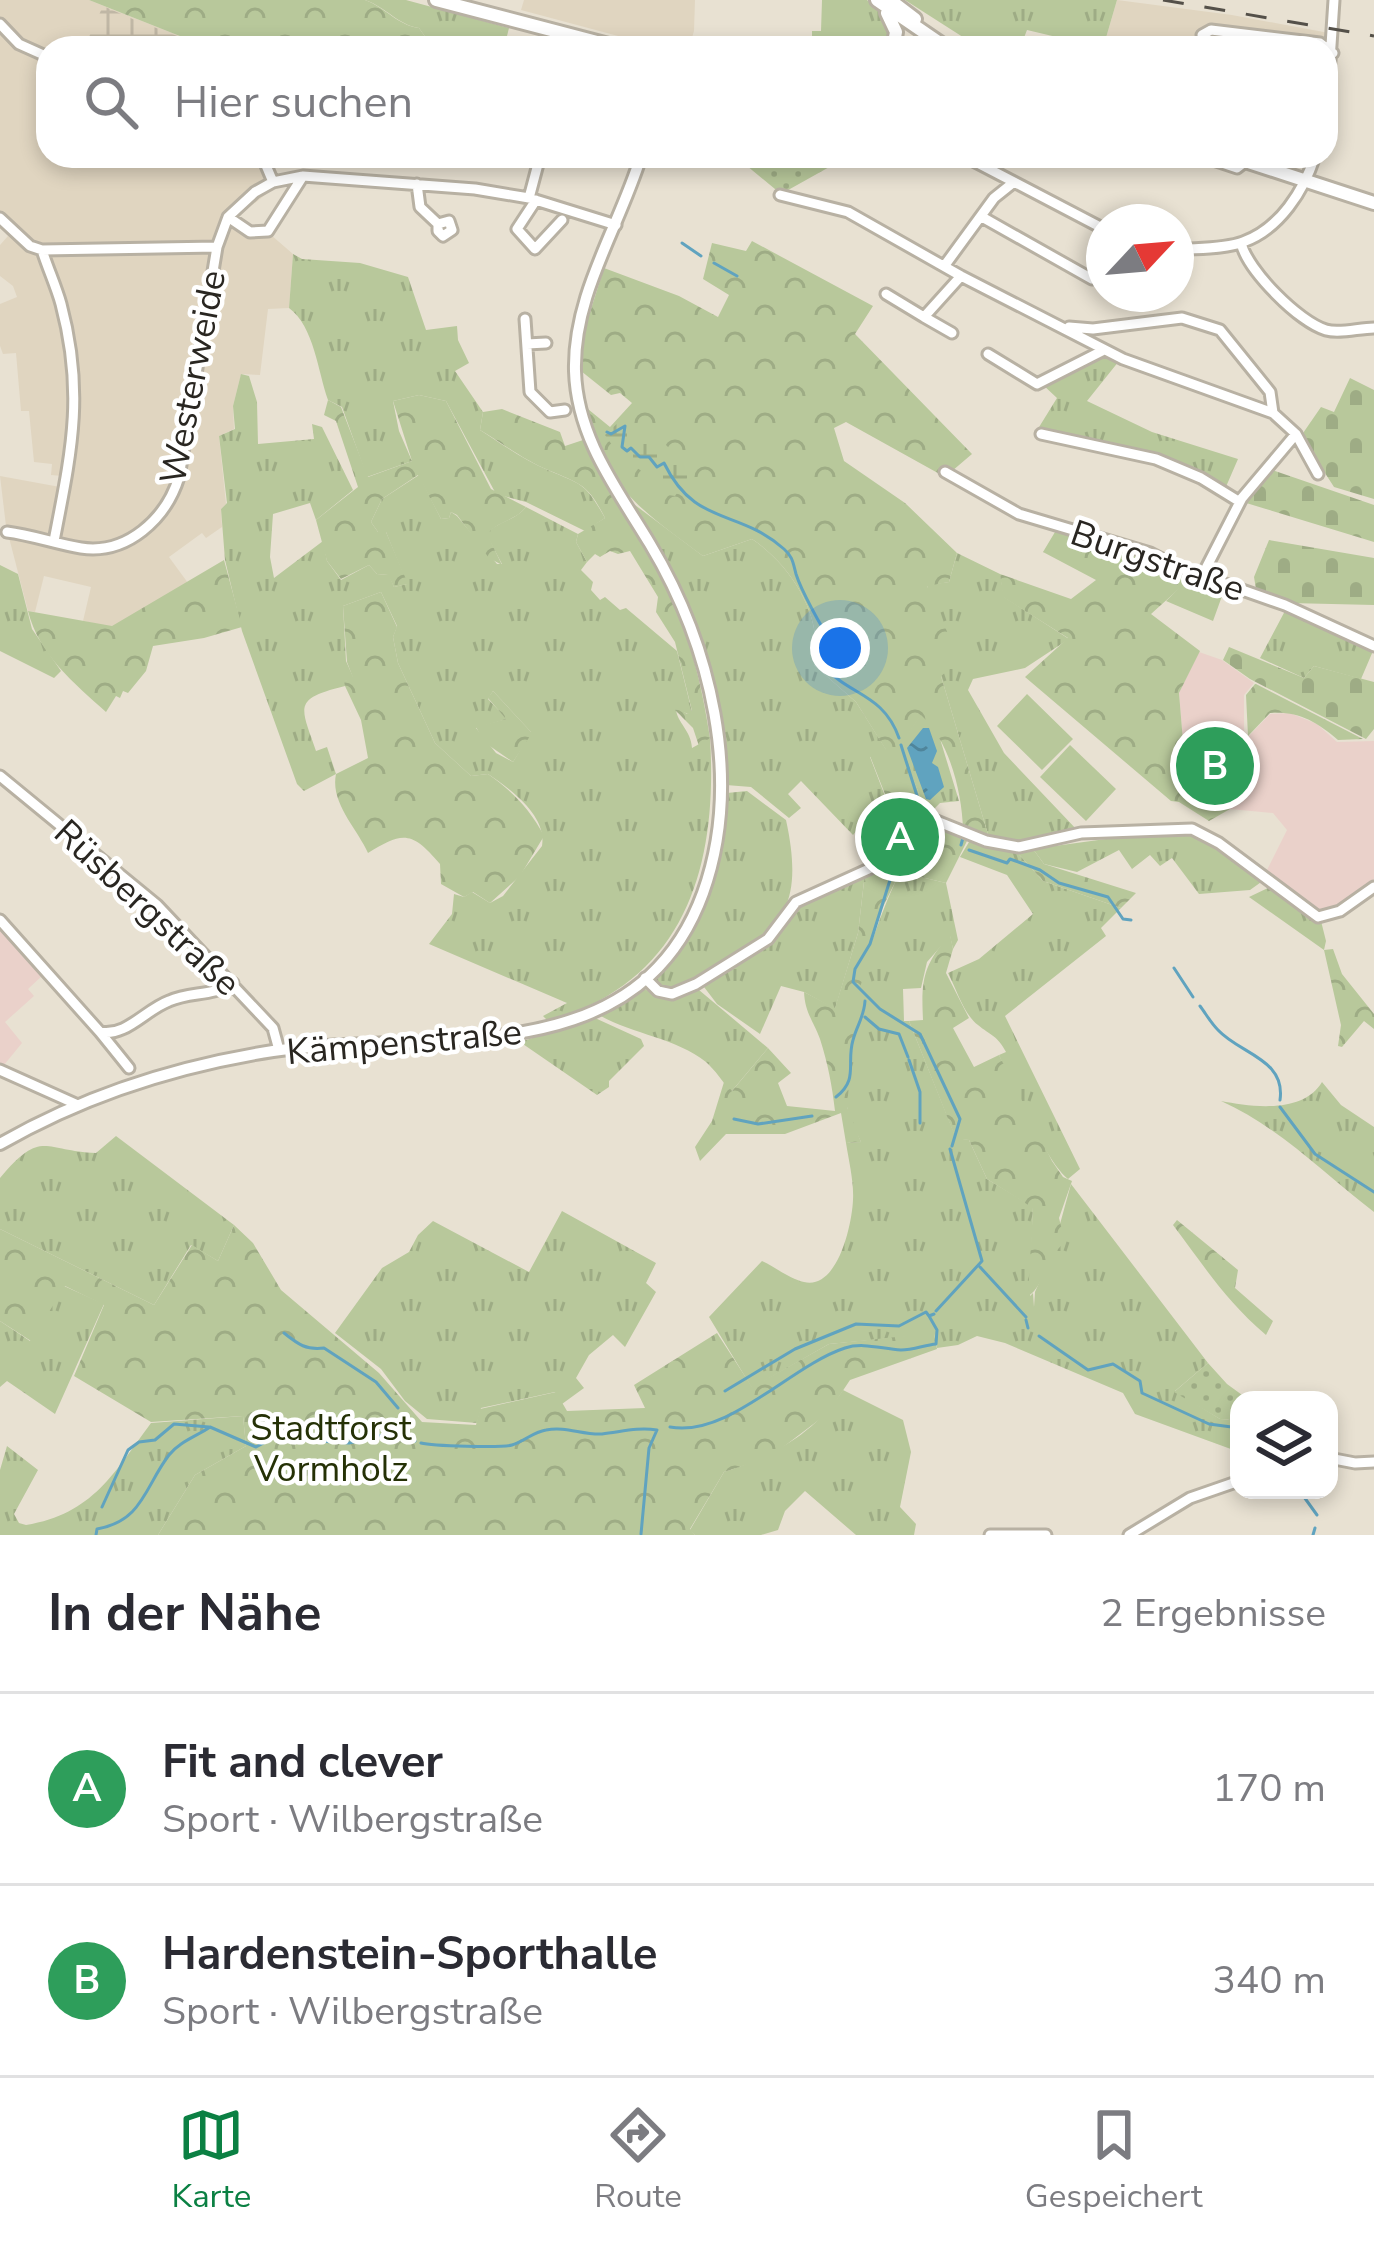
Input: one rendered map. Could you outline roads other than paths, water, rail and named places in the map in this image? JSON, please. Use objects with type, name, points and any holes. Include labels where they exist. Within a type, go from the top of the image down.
[{"type":"main road","points":[[436,0],[569,36]]},
{"type":"main road","points":[[884,2],[921,34]]},
{"type":"main road","points":[[884,2],[896,36]]},
{"type":"main road","points":[[1268,168],[1374,203]]},
{"type":"street","points":[[1333,36],[1334,0]]},
{"type":"street","points":[[0,24],[20,44],[36,51]]},
{"type":"street","points":[[1202,35],[1210,30],[1261,36]]},
{"type":"street","points":[[267,168],[273,182]]},
{"type":"street","points":[[537,168],[533,199],[518,225],[519,233],[535,249],[562,220]]},
{"type":"street","name":"Kämpenstraße","points":[[0,1144],[78,1105],[171,1072],[279,1051],[526,1033],[592,1013],[645,978],[680,940],[703,894],[718,827],[719,771],[710,696],[686,616],[657,556],[602,466],[579,406],[575,370],[578,326],[590,285],[637,168]]},
{"type":"street","points":[[987,168],[1086,220]]},
{"type":"street","points":[[1194,248],[1241,243],[1275,220],[1312,168]]},
{"type":"street","points":[[228,217],[245,199],[273,182],[303,176],[533,199],[616,225]]},
{"type":"street","name":"Westerweide","points":[[7,532],[78,548],[110,547],[142,532],[165,508],[178,477],[217,247],[228,217],[250,232],[268,231],[303,176]]},
{"type":"street","points":[[945,265],[994,198],[1014,182]]},
{"type":"street","points":[[417,184],[420,207],[438,224]]},
{"type":"street","points":[[780,195],[848,212],[1104,350],[1273,413],[1296,434],[1318,473]]},
{"type":"street","points":[[982,217],[1086,276]]},
{"type":"street","points":[[0,218],[30,246],[42,250],[217,247]]},
{"type":"street","points":[[1241,243],[1258,276],[1320,327],[1334,332],[1374,328]]},
{"type":"street","points":[[42,250],[66,322],[75,398],[70,467],[54,541]]},
{"type":"street","points":[[924,316],[961,276]]},
{"type":"street","points":[[886,294],[952,333]]},
{"type":"street","points":[[1058,325],[1084,329],[1169,318],[1212,325],[1233,341],[1270,392],[1273,413]]},
{"type":"street","points":[[525,320],[530,392],[550,412],[565,410]]},
{"type":"street","points":[[527,344],[546,343]]},
{"type":"street","points":[[988,354],[1037,384],[1104,350]]},
{"type":"street","points":[[1041,434],[1156,459],[1240,502]]},
{"type":"street","points":[[1203,574],[1240,502],[1296,434]]},
{"type":"street","name":"Burgstraße","points":[[945,472],[1019,514],[1150,553],[1286,605],[1374,646]]},
{"type":"street","name":"Rüsbergstraße","points":[[0,776],[158,905],[273,1028],[279,1051]]},
{"type":"street","points":[[645,978],[658,991],[672,994],[696,984],[768,939],[796,902],[893,858],[920,828],[934,820],[986,841],[1019,848],[1081,833],[1192,829],[1220,843],[1318,917],[1340,911],[1374,887]]},
{"type":"street","points":[[0,920],[129,1068]]},
{"type":"street","points":[[100,1032],[119,1032],[170,1000],[192,994],[208,996],[233,983]]},
{"type":"street","points":[[0,1087],[3,1071],[78,1105]]},
{"type":"street","points":[[1338,1460],[1374,1462]]},
{"type":"street","points":[[1129,1535],[1190,1498],[1230,1484]]},
{"type":"street","points":[[989,1535],[1046,1535]]},
{"type":"water","points":[[923,728],[929,728],[937,751],[932,763],[944,787],[930,800],[907,748]]},
{"type":"waterway","points":[[682,243],[701,256]]},
{"type":"waterway","points":[[714,263],[737,276]]},
{"type":"waterway","points":[[607,432],[625,426],[622,447],[627,451],[631,448],[640,457],[649,457],[657,467],[664,463],[689,498],[767,536],[787,552],[831,641],[825,666],[884,711],[899,738]]},
{"type":"waterway","points":[[901,745],[924,818]]},
{"type":"waterway","points":[[924,829],[890,880],[853,982],[880,1009],[920,1034],[960,1119],[952,1146]]},
{"type":"waterway","points":[[961,845],[964,834]]},
{"type":"waterway","points":[[969,850],[1007,863],[1010,859],[1059,883],[1108,897],[1123,919],[1131,920]]},
{"type":"waterway","points":[[1174,968],[1193,997]]},
{"type":"waterway","points":[[836,1097],[850,1077],[851,1049],[865,1001]]},
{"type":"waterway","points":[[1200,1006],[1227,1038],[1269,1066],[1280,1086],[1280,1100]]},
{"type":"waterway","points":[[865,1017],[879,1029],[899,1034],[908,1057]]},
{"type":"waterway","points":[[909,1060],[920,1092],[920,1123]]},
{"type":"waterway","points":[[1280,1107],[1315,1154],[1374,1192]]},
{"type":"waterway","points":[[734,1119],[758,1124],[812,1116]]},
{"type":"waterway","points":[[936,1311],[982,1261],[950,1149]]},
{"type":"waterway","points":[[980,1267],[1026,1317]]},
{"type":"waterway","points":[[725,1391],[795,1349],[856,1324],[899,1326],[926,1312],[929,1316]]},
{"type":"waterway","points":[[670,1427],[714,1422],[845,1348],[901,1350],[936,1344],[937,1330],[929,1316],[934,1314]]},
{"type":"waterway","points":[[1026,1320],[1028,1328]]},
{"type":"waterway","points":[[284,1333],[303,1346],[324,1348],[376,1382],[398,1408]]},
{"type":"waterway","points":[[1039,1336],[1088,1370],[1113,1364],[1140,1381],[1142,1393],[1209,1424],[1230,1427]]},
{"type":"waterway","points":[[397,1429],[402,1415]]},
{"type":"waterway","points":[[102,1507],[128,1450],[139,1442],[155,1440],[174,1424],[209,1427]]},
{"type":"waterway","points":[[96,1535],[97,1529],[134,1510],[173,1450],[210,1427],[256,1447],[273,1438],[349,1443],[396,1432],[415,1441]]},
{"type":"waterway","points":[[421,1443],[506,1446],[553,1429],[595,1434],[657,1430],[649,1448],[641,1534]]},
{"type":"waterway","points":[[1305,1499],[1317,1515]]},
{"type":"waterway","points":[[1313,1535],[1315,1528]]},
{"type":"railway","points":[[1163,0],[1374,36]]},
{"type":"place","name":"Hardenstein-Sporthalle","points":[[1215,766]]},
{"type":"place","name":"Fit and clever","points":[[900,837]]},
{"type":"park label","name":"Stadtforst Vormholz","points":[[331,1448]]}]
